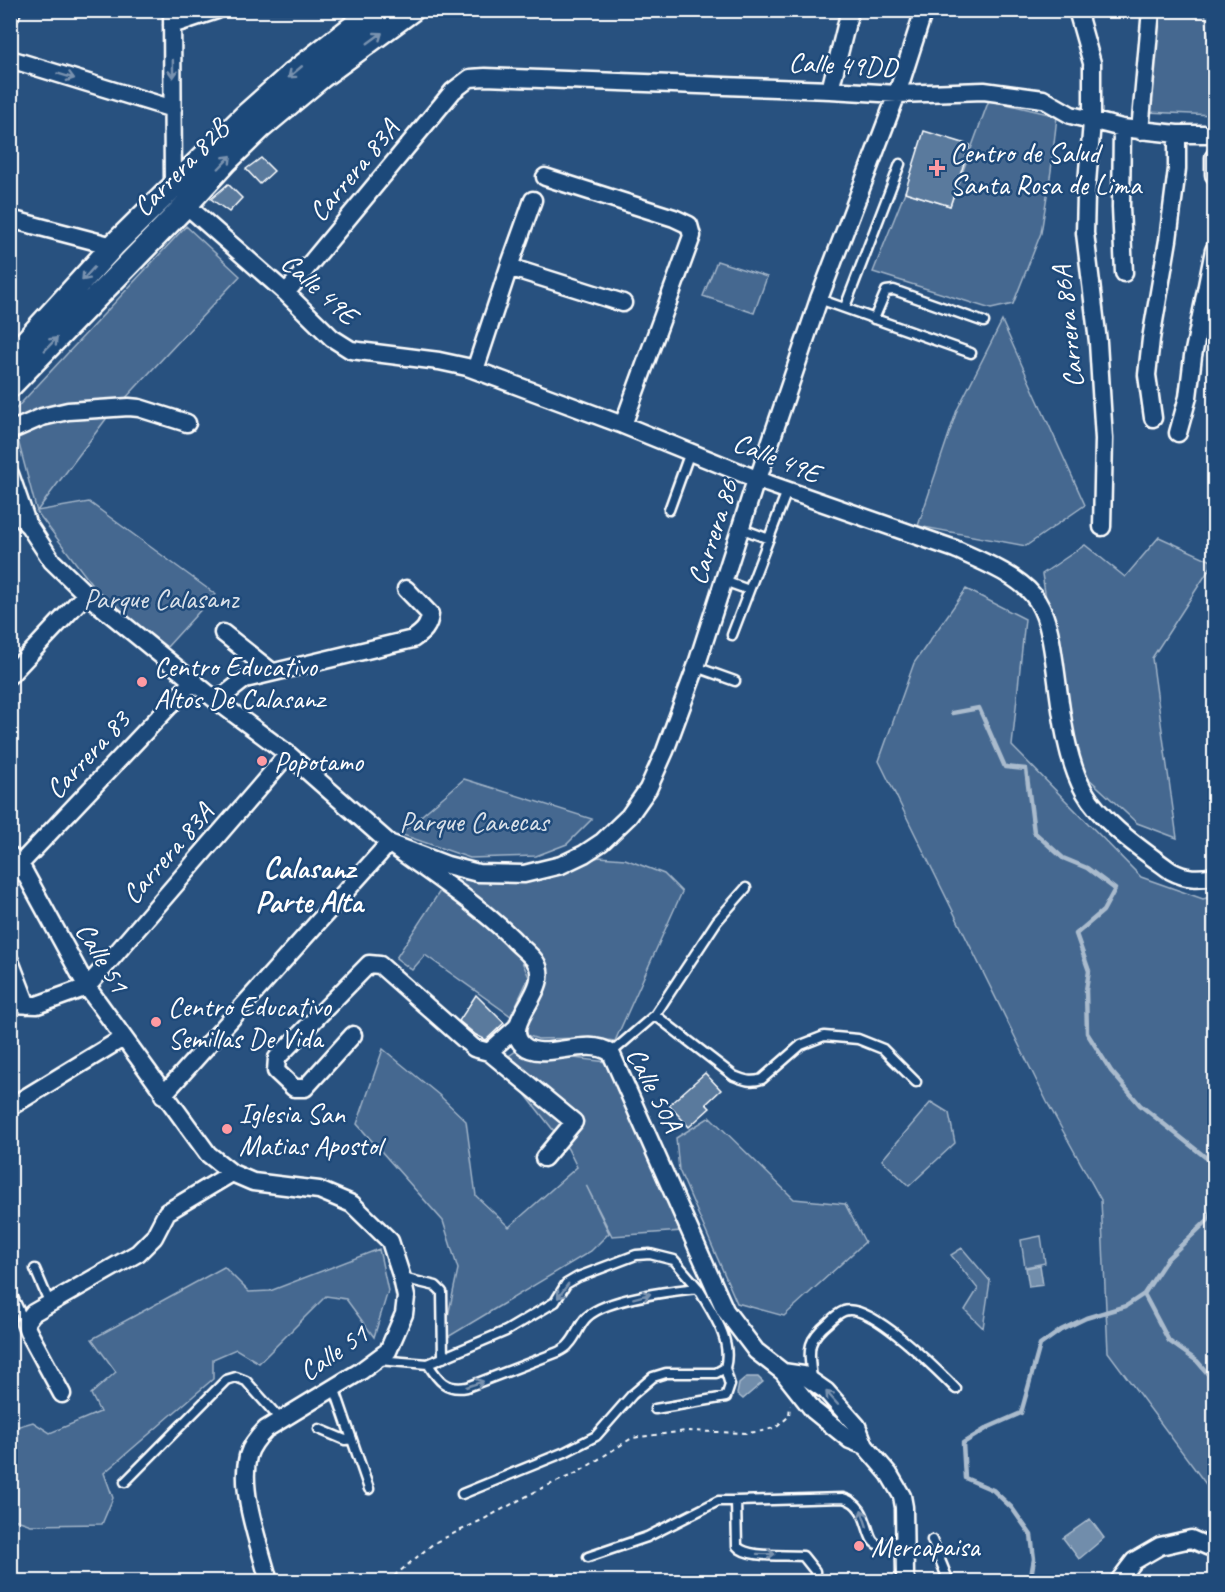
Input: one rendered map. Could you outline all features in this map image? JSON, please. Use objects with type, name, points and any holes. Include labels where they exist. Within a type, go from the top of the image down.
[{"type":"street","points":[[10,16],[12,10]]},
{"type":"street","points":[[173,187],[172,18],[217,10]]},
{"type":"street","name":"Carrera 82B","points":[[10,359],[113,246],[173,187],[291,75],[375,10]]},
{"type":"street","name":"Carrera 82B","points":[[10,386],[260,128],[321,77],[412,10]]},
{"type":"street","points":[[830,90],[850,10]]},
{"type":"street","name":"Carrera 86","points":[[389,843],[447,865],[478,873],[524,874],[561,865],[584,854],[608,838],[629,816],[648,789],[665,751],[696,667],[740,528],[819,299],[897,94],[924,10]]},
{"type":"street","name":"Carrera 86A","points":[[1077,10],[1092,63],[1092,122],[1085,233],[1098,342],[1104,439],[1102,527]]},
{"type":"street","points":[[1140,131],[1151,10]]},
{"type":"street","points":[[10,59],[173,109]]},
{"type":"street","name":"Calle 49DD","points":[[463,82],[470,78],[485,77],[897,94],[984,92],[1043,99],[1071,115],[1122,128],[1177,134],[1215,134]]},
{"type":"street","name":"Carrera 83A","points":[[286,293],[453,91],[463,82]]},
{"type":"street","points":[[1122,128],[1121,207],[1124,273]]},
{"type":"street","points":[[1153,418],[1147,375],[1170,228],[1177,169],[1177,134]]},
{"type":"street","points":[[1215,157],[1215,175]]},
{"type":"street","points":[[545,177],[674,218],[689,225],[692,236],[623,425]]},
{"type":"street","points":[[475,370],[533,200]]},
{"type":"street","name":"Calle 49E","points":[[186,205],[286,293],[332,338],[351,350],[439,361],[475,370],[691,451],[787,491],[955,549],[985,562],[1023,585],[1033,594],[1045,617],[1070,754],[1085,792],[1104,818],[1171,871],[1182,877],[1194,879],[1215,876]]},
{"type":"street","points":[[10,219],[113,246]]},
{"type":"street","points":[[1178,433],[1188,397],[1193,356],[1215,250]]},
{"type":"street","points":[[509,267],[623,303]]},
{"type":"street","points":[[10,431],[42,417],[68,411],[129,407],[140,408],[187,423]]},
{"type":"street","points":[[10,474],[29,526]]},
{"type":"street","points":[[10,507],[29,526],[52,561],[86,594],[217,701],[288,754],[389,843],[492,919],[535,961],[540,973],[537,987],[517,1027],[489,1052]]},
{"type":"street","points":[[217,701],[245,679],[413,639],[423,632],[430,622],[430,614],[406,589]]},
{"type":"street","points":[[10,675],[86,594]]},
{"type":"street","points":[[223,633],[272,672]]},
{"type":"street","name":"Carrera 83","points":[[15,860],[193,681]]},
{"type":"street","name":"Carrera 83A","points":[[87,987],[288,754]]},
{"type":"street","points":[[164,1095],[389,843]]},
{"type":"street","name":"Calle 51","points":[[15,860],[87,987],[208,1154],[232,1173],[253,1182],[319,1190],[352,1204],[390,1241],[406,1298],[404,1314],[388,1351],[266,1429],[256,1440],[248,1457],[246,1491],[269,1581]]},
{"type":"street","points":[[10,961],[19,1004],[37,1005],[87,987]]},
{"type":"street","points":[[353,1035],[305,1088],[294,1088],[276,1071],[277,1058],[364,968],[374,964],[380,965],[474,1048],[489,1052],[573,1122],[544,1158]]},
{"type":"street","name":"Calle 50A","points":[[517,1027],[519,1039],[524,1046],[532,1049],[540,1051],[587,1046],[598,1047],[612,1053],[725,1310],[756,1351],[783,1372],[813,1410],[850,1440],[864,1446]]},
{"type":"street","points":[[10,1107],[123,1038]]},
{"type":"street","points":[[62,1394],[28,1332],[25,1323],[33,1312],[138,1253],[154,1237],[160,1221],[167,1212],[232,1173]]},
{"type":"street","name":"Calle 50A","points":[[783,1372],[803,1375],[826,1391],[857,1426],[864,1446],[889,1474],[902,1496],[904,1507],[907,1581]]},
{"type":"street","points":[[1118,1581],[1134,1561],[1160,1546],[1191,1539],[1215,1548]]},
{"type":"lane","points":[[845,307],[900,164]]},
{"type":"lane","points":[[874,319],[886,291],[894,290],[984,322]]},
{"type":"lane","points":[[819,299],[971,353]]},
{"type":"lane","points":[[669,510],[691,451]]},
{"type":"lane","points":[[732,635],[787,491]]},
{"type":"lane","points":[[740,528],[769,539]]},
{"type":"lane","points":[[724,581],[749,590]]},
{"type":"lane","points":[[696,667],[735,681]]},
{"type":"lane","points":[[612,1053],[655,1015],[717,921],[746,888]]},
{"type":"lane","points":[[655,1015],[734,1076],[746,1081],[755,1082],[762,1079],[801,1045],[824,1036],[858,1039],[883,1050],[916,1082]]},
{"type":"lane","points":[[377,1360],[428,1364],[506,1331],[555,1302],[566,1284],[578,1277],[636,1255],[650,1254],[674,1260],[698,1288],[724,1337],[728,1358],[725,1368],[729,1385],[726,1397],[722,1400],[655,1409]]},
{"type":"lane","points":[[34,1269],[50,1304]]},
{"type":"lane","points":[[402,1278],[436,1286],[442,1292],[443,1358]]},
{"type":"lane","points":[[428,1364],[439,1381],[459,1388],[467,1387],[558,1353],[569,1344],[582,1322],[600,1308],[648,1294],[698,1288]]},
{"type":"lane","points":[[10,1291],[25,1323]]},
{"type":"lane","points":[[812,1380],[809,1353],[815,1334],[844,1311],[853,1311],[881,1324],[902,1338],[956,1389]]},
{"type":"lane","points":[[462,1494],[565,1452],[596,1436],[632,1395],[653,1377],[666,1374],[716,1373],[725,1368]]},
{"type":"lane","points":[[125,1482],[226,1380],[236,1377],[246,1381],[266,1407],[280,1419]]},
{"type":"lane","points":[[334,1387],[369,1489]]},
{"type":"lane","points":[[319,1429],[345,1440],[352,1439]]},
{"type":"lane","points":[[588,1557],[647,1537],[718,1501],[843,1498],[850,1500],[861,1509],[871,1539],[876,1544],[882,1545],[905,1539]]},
{"type":"lane","points":[[736,1501],[737,1546],[741,1551],[753,1554],[802,1556],[815,1571],[816,1581]]},
{"type":"lane","points":[[932,1540],[949,1581]]},
{"type":"path","points":[[387,1581],[434,1543],[542,1488],[577,1473],[632,1438],[686,1431],[763,1431],[777,1427],[789,1416],[791,1400]]},
{"type":"green space","points":[[1155,11],[1205,11],[1214,85],[1214,115],[1147,112]]},
{"type":"green space","points":[[989,100],[1057,116],[1041,233],[1013,304],[991,309],[873,272],[905,192],[950,206]]},
{"type":"green space","name":"Parque Calasanz","points":[[186,226],[240,276],[106,419],[37,511],[89,502],[215,594],[167,647],[100,595],[37,512],[11,414]]},
{"type":"green space","points":[[717,261],[767,277],[754,313],[703,296]]},
{"type":"green space","points":[[1002,321],[1085,505],[1026,546],[918,526],[957,410]]},
{"type":"green space","points":[[1159,537],[1214,562],[1152,658],[1177,838],[1137,823],[1073,764],[1042,574],[1085,545],[1125,577]]},
{"type":"green space","points":[[966,589],[1025,619],[1012,746],[1141,877],[1203,899],[1214,896],[1214,1495],[1108,1352],[1101,1200],[1047,1102],[879,761],[914,663]]},
{"type":"green space","name":"Parque Canecas","points":[[464,779],[592,819],[567,844],[536,856],[470,858],[400,834]]},
{"type":"green space","points":[[599,857],[625,859],[664,874],[682,892],[615,1041],[589,1038],[538,1039],[526,1035],[528,1018],[545,968],[443,874],[533,880]]},
{"type":"green space","points":[[440,891],[516,949],[529,977],[511,1016],[425,955],[412,970],[396,958]]},
{"type":"green space","points":[[383,1049],[439,1095],[466,1121],[476,1196],[509,1227],[577,1167],[568,1149],[500,1062],[516,1051],[607,1062],[682,1231],[612,1236],[586,1185],[609,1233],[591,1251],[443,1340],[458,1269],[443,1221],[357,1124]]},
{"type":"green space","points":[[931,1102],[949,1113],[955,1143],[909,1186],[882,1160]]},
{"type":"green space","points":[[710,1117],[794,1199],[845,1204],[865,1242],[784,1316],[737,1303],[679,1170],[676,1138]]},
{"type":"green space","points":[[1041,1236],[1045,1263],[1025,1267],[1021,1240]]},
{"type":"green space","points":[[962,1248],[990,1281],[983,1328],[965,1310],[978,1289],[951,1255]]},
{"type":"green space","points":[[379,1249],[388,1291],[374,1337],[346,1299],[326,1296],[259,1363],[236,1349],[213,1359],[213,1379],[104,1473],[113,1498],[102,1524],[31,1525],[11,1518],[11,1421],[16,1427],[33,1422],[50,1433],[100,1412],[91,1394],[116,1372],[92,1339],[224,1267],[249,1292],[270,1291]]},
{"type":"shaded area","points":[[1040,1265],[1043,1285],[1029,1287],[1026,1268]]},
{"type":"shaded area","points":[[747,1377],[758,1377],[763,1382],[743,1399],[737,1394],[739,1384]]},
{"type":"shaded area","points":[[1090,1519],[1104,1538],[1079,1559],[1063,1538]]},
{"type":"building","name":"Centro de Salud Santa Rosa de Lima","points":[[924,131],[970,145],[950,206],[905,192]]},
{"type":"building","points":[[261,158],[274,171],[260,184],[246,169]]},
{"type":"building","points":[[228,184],[242,198],[229,212],[211,199]]},
{"type":"building","points":[[476,995],[504,1023],[486,1040],[459,1021]]},
{"type":"building","points":[[705,1073],[721,1090],[706,1104],[710,1108],[689,1127],[669,1105]]},
{"type":"waterway","points":[[952,713],[979,708],[1005,767],[1026,769],[1034,832],[1063,858],[1087,868],[1115,889],[1103,911],[1076,934],[1089,971],[1086,990],[1087,1033],[1111,1071],[1140,1105],[1214,1164]]},
{"type":"waterway","points":[[1214,1203],[1208,1220],[1167,1259],[1144,1294],[1169,1341],[1197,1361],[1214,1381]]},
{"type":"waterway","points":[[1030,1582],[1034,1559],[1031,1535],[1012,1508],[993,1490],[965,1478],[963,1443],[989,1427],[1021,1413],[1040,1345],[1061,1330],[1086,1318],[1126,1306],[1144,1294]]},
{"type":"place","name":"Centro de Salud Santa Rosa de Lima","points":[[937,168]]},
{"type":"place","name":"Centro Educativo Altos De Calasanz","points":[[142,682]]},
{"type":"place","name":"Popotamo","points":[[262,761]]},
{"type":"place","name":"Centro Educativo Semillas De Vida","points":[[156,1022]]},
{"type":"place","name":"Iglesia San Matias Apostol","points":[[227,1129]]},
{"type":"place","name":"Mercapaisa","points":[[859,1546]]},
{"type":"district","name":"Calasanz Parte Alta","points":[[309,885]]}]
